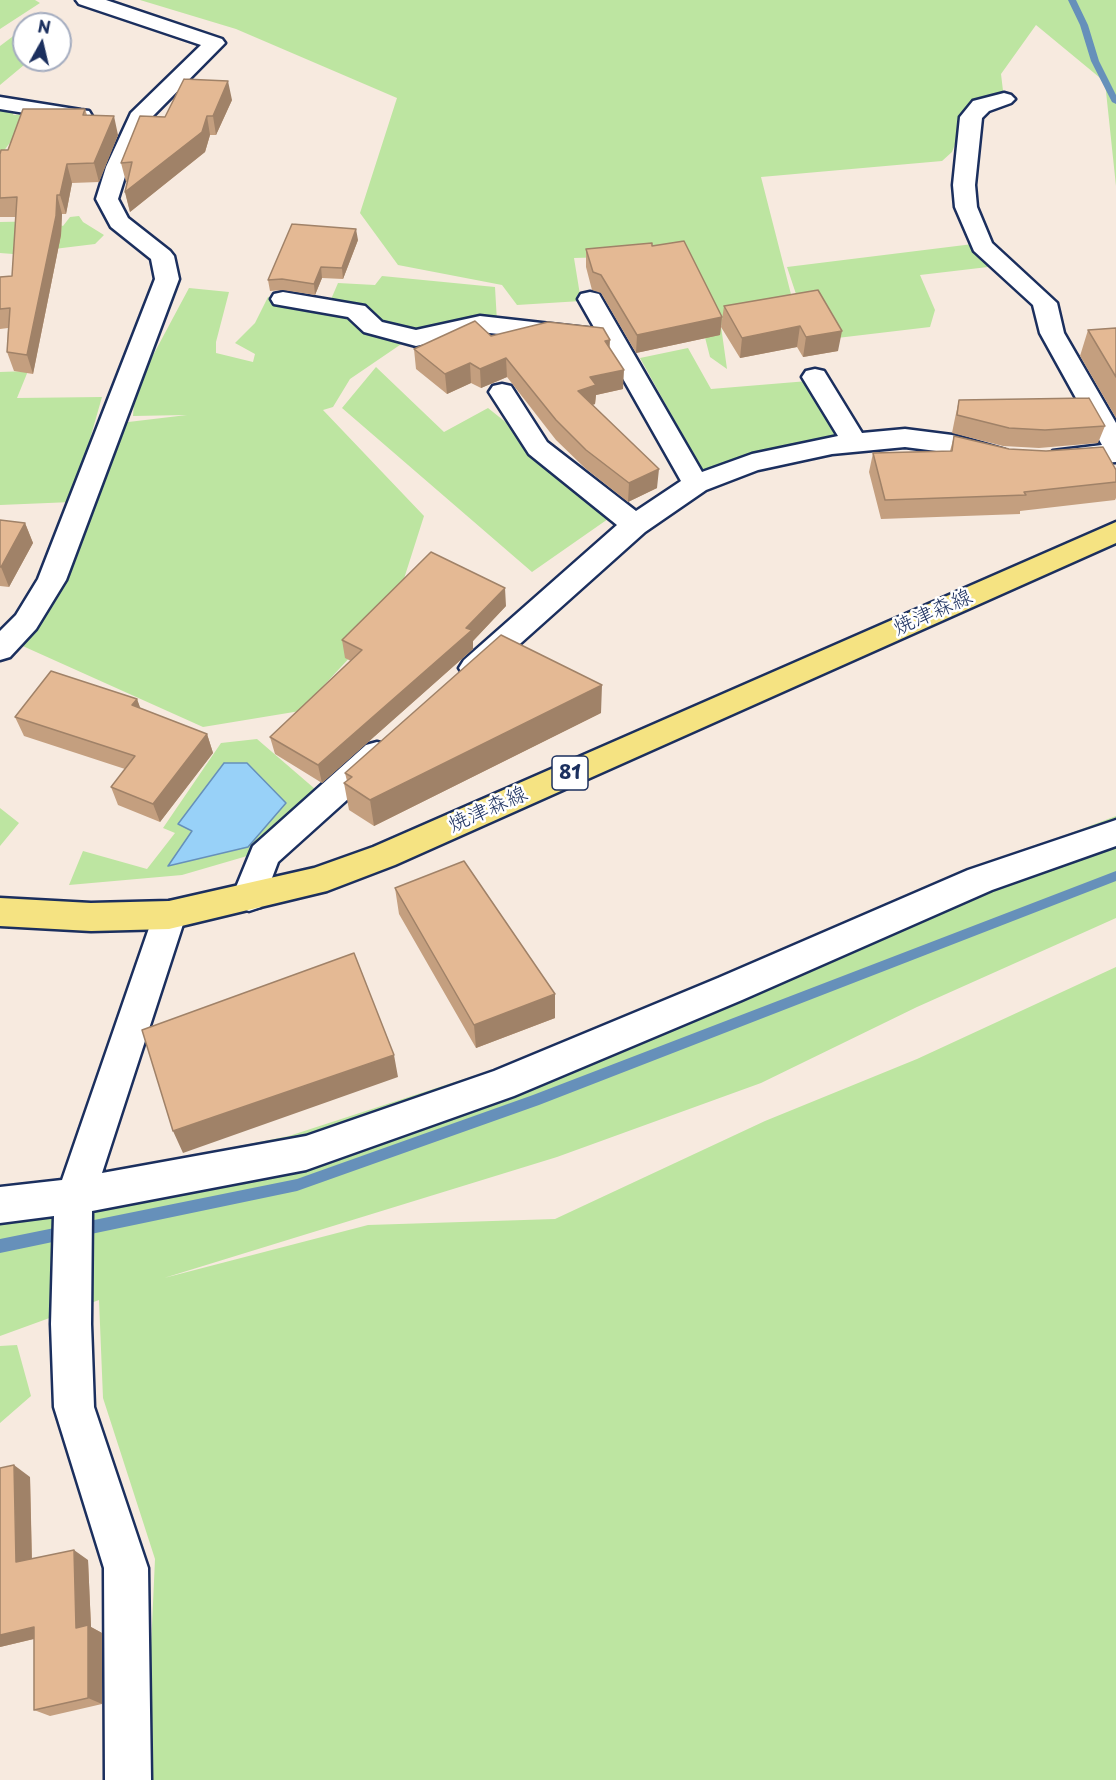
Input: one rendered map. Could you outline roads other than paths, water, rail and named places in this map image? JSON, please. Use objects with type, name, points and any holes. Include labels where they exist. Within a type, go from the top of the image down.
[{"type":"main road","name":"焼津森線","points":[[0,912],[91,917],[169,915],[315,881],[384,856],[1116,532]]},
{"type":"street","points":[[0,103],[117,122],[139,118],[215,43],[86,0]]},
{"type":"street","points":[[1004,99],[981,106],[970,117],[964,185],[966,207],[982,246],[1045,303],[1052,333],[1116,446]]},
{"type":"street","points":[[0,649],[26,622],[52,580],[167,279],[162,256],[118,222],[107,199],[117,167],[117,122]]},
{"type":"street","points":[[283,299],[356,311],[373,327],[416,338],[480,324],[612,338]]},
{"type":"street","points":[[590,299],[696,484]]},
{"type":"street","points":[[815,377],[855,443]]},
{"type":"street","points":[[502,392],[538,448],[635,525]]},
{"type":"street","points":[[458,682],[635,525],[696,484],[752,463],[832,445],[905,438],[952,444],[1003,458],[1033,459],[1116,453]]},
{"type":"street","points":[[249,897],[264,855],[396,737]]},
{"type":"street","points":[[0,1205],[75,1200],[306,1153],[501,1084],[719,994],[980,880],[1116,833]]},
{"type":"street","points":[[128,1780],[126,1568],[74,1407],[72,1323],[75,1200],[169,915]]},
{"type":"water","points":[[224,763],[247,763],[286,803],[248,847],[168,866],[192,831],[178,824]]},
{"type":"waterway","points":[[1072,0],[1084,25],[1095,61],[1116,102]]},
{"type":"waterway","points":[[0,1246],[297,1185],[534,1101],[1116,876]]}]
